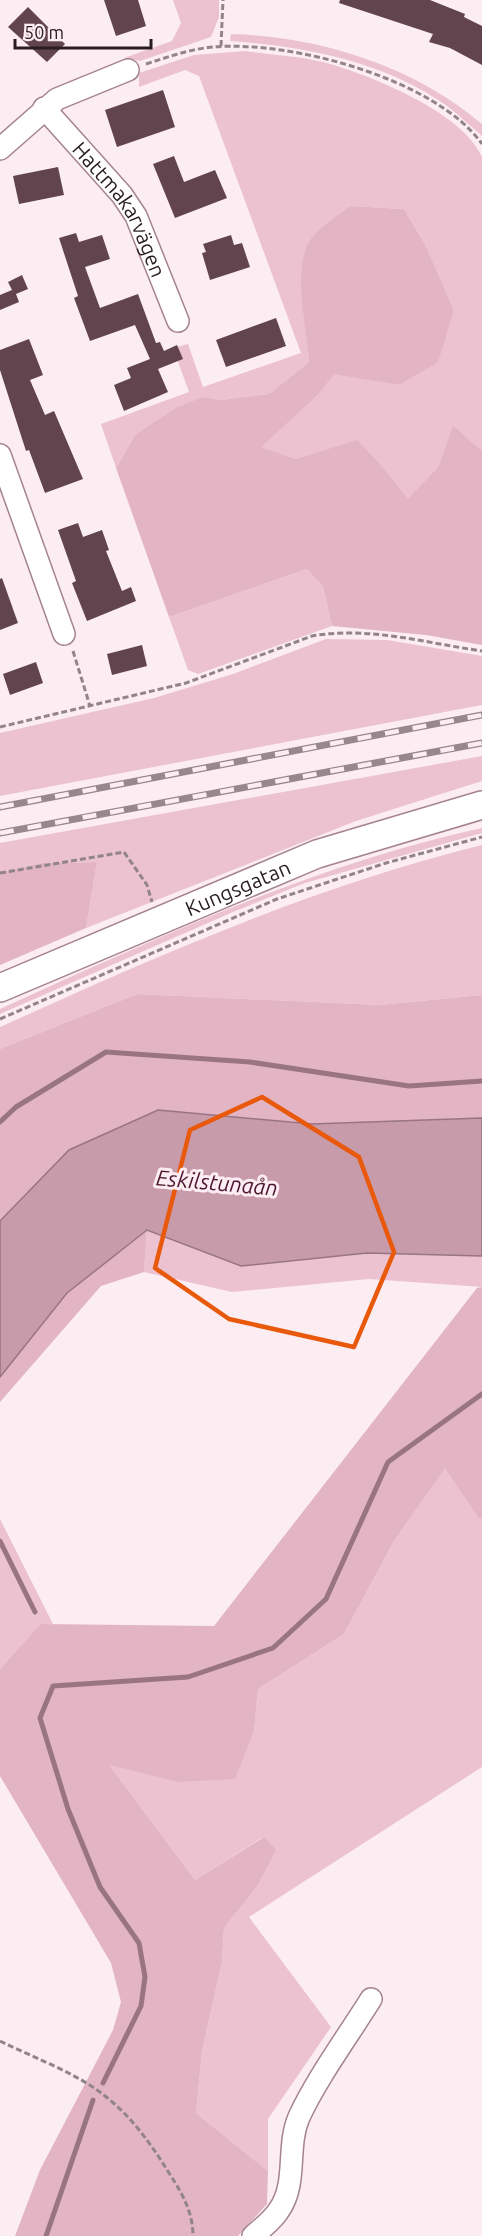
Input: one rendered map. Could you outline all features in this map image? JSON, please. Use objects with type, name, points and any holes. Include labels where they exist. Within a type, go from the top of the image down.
[{"type":"main road","name":"Kungsgatan","points":[[0,988],[316,854],[482,805]]},
{"type":"street","points":[[0,149],[44,108],[76,89],[128,70]]},
{"type":"street","name":"Hattmakarvägen","points":[[44,108],[122,195],[131,209],[144,234],[177,321]]},
{"type":"street","points":[[0,455],[64,634]]},
{"type":"street","points":[[253,2236],[278,2212],[286,2199],[290,2183],[291,2145],[300,2116],[370,1999]]},
{"type":"path","points":[[221,46],[223,0]]},
{"type":"path","points":[[128,70],[176,54],[221,46],[306,54],[358,68],[403,87],[442,108],[467,126],[482,144]]},
{"type":"path","points":[[0,727],[186,683],[312,636],[333,633],[386,635],[482,651]]},
{"type":"path","points":[[64,634],[75,655],[90,706]]},
{"type":"path","points":[[0,1019],[277,899],[386,863],[482,837]]},
{"type":"path","points":[[0,873],[124,852],[147,885],[158,920]]},
{"type":"path","points":[[0,2041],[91,2086],[131,2120],[158,2155],[185,2201],[191,2218],[193,2236]]},
{"type":"highlighted area","points":[[262,1097],[359,1157],[394,1252],[354,1347],[229,1319],[155,1268],[190,1130]]},
{"type":"shaded area","points":[[173,0],[219,0],[219,17],[211,37],[140,61],[124,58],[172,41],[181,23]]},
{"type":"shaded area","points":[[231,34],[264,36],[331,48],[396,71],[426,86],[482,124],[482,136],[447,106],[423,91],[371,67],[315,52],[230,41]]},
{"type":"shaded area","points":[[245,51],[323,62],[388,85],[435,110],[455,125],[472,140],[482,157],[482,451],[453,425],[438,467],[408,500],[381,465],[357,441],[296,459],[260,447],[318,395],[334,373],[399,385],[454,310],[426,246],[404,209],[350,206],[319,230],[305,250],[309,362],[269,394],[220,400],[203,397],[135,435],[116,468],[101,424],[189,392],[173,348],[188,344],[203,387],[301,353],[199,76],[185,70],[139,87],[139,73],[194,55]]},
{"type":"shaded area","points":[[350,206],[404,209],[426,246],[454,310],[438,362],[399,385],[334,374],[318,395],[261,447],[296,459],[357,440],[381,465],[408,499],[438,467],[453,425],[482,451],[482,645],[426,635],[332,626],[323,587],[307,569],[169,617],[116,468],[135,435],[176,408],[203,397],[220,400],[269,394],[309,362],[301,292],[305,251],[317,232]]},
{"type":"shaded area","points":[[307,569],[323,587],[332,626],[198,674],[188,670],[169,617]]},
{"type":"shaded area","points":[[326,639],[387,640],[482,656],[482,705],[0,796],[0,733],[154,698],[233,674]]},
{"type":"shaded area","points":[[482,756],[482,781],[356,821],[86,928],[97,862],[42,863],[0,872],[0,843]]},
{"type":"shaded area","points":[[482,828],[482,833],[305,883],[0,1014],[0,1009],[236,906],[357,862],[419,843]]},
{"type":"shaded area","points":[[482,845],[482,995],[379,1005],[137,994],[0,1049],[0,1027],[177,949],[358,881]]},
{"type":"shaded area","points":[[97,862],[86,928],[0,965],[0,872],[42,863]]},
{"type":"shaded area","points":[[137,994],[379,1005],[482,995],[482,1118],[312,1124],[158,1110],[0,1221],[0,1049]]},
{"type":"shaded area","points":[[147,1230],[241,1266],[367,1253],[482,1256],[482,1287],[369,1279],[232,1292],[144,1272]]},
{"type":"shaded area","points":[[147,1230],[144,1272],[101,1286],[0,1402],[0,1377],[67,1293]]},
{"type":"shaded area","points":[[482,1287],[482,1517],[479,1519],[445,1468],[394,1541],[344,1634],[258,1689],[254,1731],[235,1779],[177,1782],[109,1765],[195,1880],[264,1837],[276,1850],[256,1888],[224,1928],[222,1962],[202,2051],[196,2113],[268,2171],[267,2204],[238,2236],[15,2236],[40,2170],[113,2030],[121,2002],[111,1963],[0,1776],[0,1669],[41,1624],[214,1626],[477,1288]]},
{"type":"shaded area","points":[[445,1467],[479,1519],[482,1517],[482,1767],[249,1917],[331,2027],[268,2119],[268,2171],[196,2113],[202,2051],[222,1962],[224,1928],[256,1888],[263,1837],[195,1880],[108,1764],[177,1782],[254,1731],[258,1689],[344,1634],[394,1541]]},
{"type":"shaded area","points":[[0,1519],[53,1624],[41,1625],[0,1669]]},
{"type":"water","name":"Eskilstunaån","points":[[158,1110],[312,1124],[482,1118],[482,1256],[367,1253],[241,1266],[147,1230],[67,1293],[0,1377],[0,1221],[69,1150]]},
{"type":"building","points":[[104,0],[138,0],[146,26],[116,36]]},
{"type":"building","points":[[340,0],[430,0],[465,14],[464,17],[482,26],[482,65],[450,48],[429,42],[433,34],[339,3]]},
{"type":"building","points":[[28,7],[65,44],[47,62],[8,27]]},
{"type":"building","points":[[163,90],[175,127],[117,147],[105,110]]},
{"type":"building","points":[[174,156],[184,182],[215,170],[227,198],[175,218],[153,164]]},
{"type":"building","points":[[58,167],[64,195],[19,204],[13,176]]},
{"type":"building","points":[[76,233],[79,242],[102,235],[110,259],[85,267],[100,308],[138,294],[156,343],[160,342],[164,351],[177,345],[183,359],[158,369],[168,392],[124,411],[114,385],[131,378],[127,368],[150,359],[135,325],[90,341],[74,298],[78,296],[59,238]]},
{"type":"building","points":[[231,235],[234,245],[242,243],[250,267],[210,280],[202,253],[206,252],[203,244]]},
{"type":"building","points":[[22,275],[28,289],[16,294],[19,302],[0,310],[0,295],[12,290],[8,282]]},
{"type":"building","points":[[276,318],[286,346],[226,367],[216,340]]},
{"type":"building","points":[[29,339],[43,375],[30,380],[45,415],[54,411],[83,479],[45,493],[29,450],[26,451],[0,370],[0,350]]},
{"type":"building","points":[[78,523],[83,537],[102,530],[109,550],[106,551],[122,591],[131,587],[136,601],[87,621],[72,583],[76,581],[58,530]]},
{"type":"building","points":[[2,578],[18,623],[0,630],[0,579]]},
{"type":"building","points":[[142,645],[147,666],[112,675],[107,654]]},
{"type":"building","points":[[36,662],[43,683],[10,695],[3,674]]},
{"type":"waterway","points":[[0,1122],[16,1107],[106,1052],[250,1062],[409,1086],[482,1081]]},
{"type":"waterway","points":[[103,2083],[141,2006],[145,1977],[139,1943],[100,1887],[68,1809],[40,1718],[53,1686],[188,1677],[273,1648],[326,1599],[388,1462],[482,1394]]},
{"type":"waterway","points":[[0,1541],[35,1612]]},
{"type":"waterway","points":[[46,2236],[93,2100]]},
{"type":"railway","points":[[0,807],[482,715]]},
{"type":"railway","points":[[0,833],[482,743]]}]
